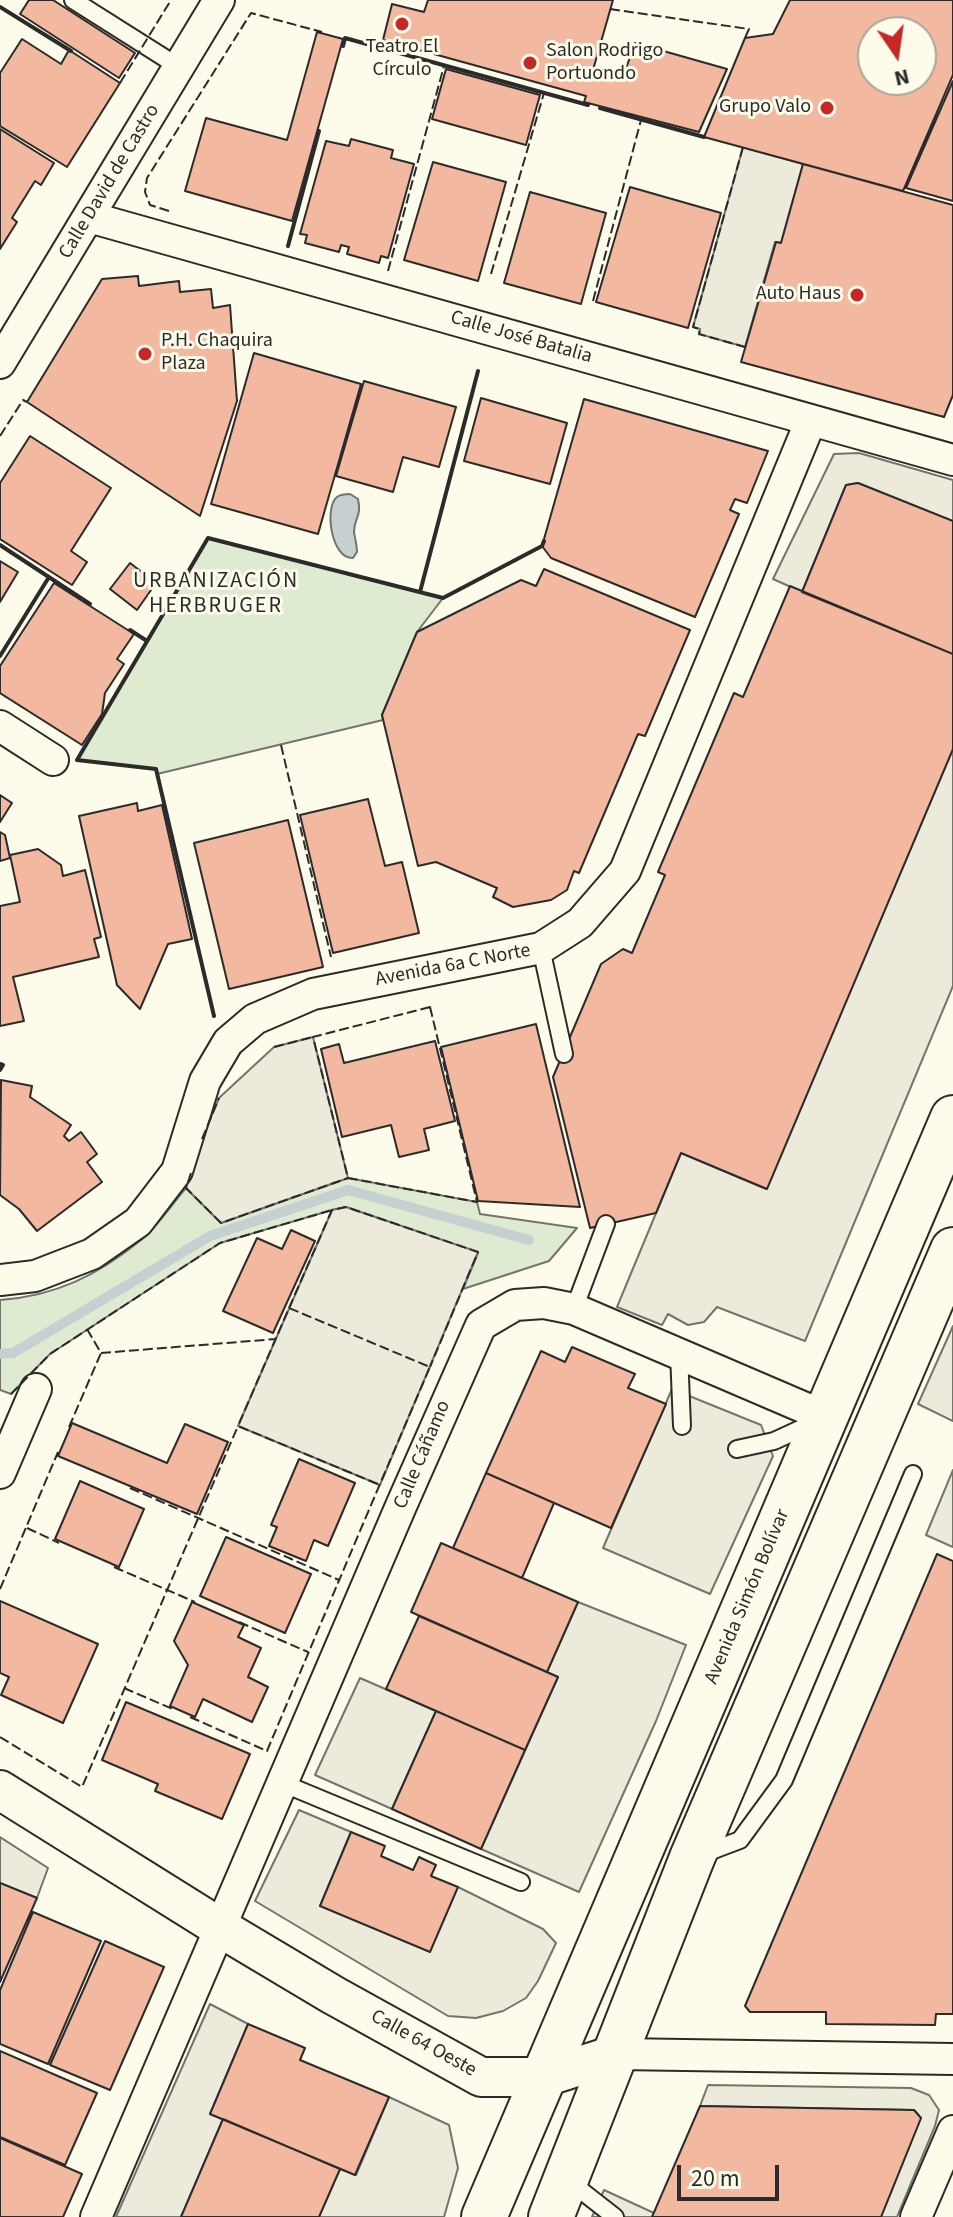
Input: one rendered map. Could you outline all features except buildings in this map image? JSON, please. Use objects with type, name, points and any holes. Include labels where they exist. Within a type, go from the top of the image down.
[{"type":"main road","name":"Avenida Simón Bolívar","points":[[484,2217],[953,1118]]},
{"type":"main road","points":[[559,2198],[692,1858],[953,1250]]},
{"type":"street","name":"Calle David de Castro","points":[[0,363],[219,0]]},
{"type":"street","name":"Calle José Batalia","points":[[89,217],[953,460]]},
{"type":"street","name":"Avenida 6a C Norte","points":[[0,1280],[35,1276],[92,1254],[138,1222],[177,1171],[205,1081],[228,1042],[255,1019],[313,994],[541,948],[580,923],[625,871],[811,420]]},
{"type":"street","points":[[0,726],[53,760]]},
{"type":"street","name":"Calle Cáñamo","points":[[96,2217],[481,1325],[515,1305],[544,1303],[574,1309],[826,1417]]},
{"type":"street","points":[[0,1473],[36,1389]]},
{"type":"street","name":"Calle 64 Oeste","points":[[0,1790],[219,1927],[481,2077],[545,2077],[617,2054],[953,2059]]},
{"type":"street","points":[[916,2217],[953,2131]]},
{"type":"lane","points":[[73,0],[179,67]]},
{"type":"lane","points":[[541,948],[564,1054]]},
{"type":"lane","points":[[574,1309],[606,1224]]},
{"type":"lane","points":[[679,1353],[682,1426]]},
{"type":"lane","points":[[737,1449],[774,1441],[826,1417]]},
{"type":"lane","points":[[692,1858],[740,1840],[784,1780],[913,1474]]},
{"type":"lane","points":[[282,1783],[521,1882]]},
{"type":"lane","points":[[559,2198],[615,2217]]},
{"type":"green space","points":[[208,538],[443,598],[417,632],[382,715],[383,720],[157,774],[156,769],[77,760]]},
{"type":"green space","points":[[348,1178],[477,1202],[480,1214],[577,1228],[549,1261],[463,1289],[478,1253],[346,1207],[332,1210],[220,1243],[50,1354],[11,1394],[0,1390],[0,1300],[40,1294],[75,1282],[109,1264],[147,1234],[186,1188],[221,1223]]},
{"type":"shaded area","points":[[743,147],[803,164],[781,243],[775,242],[745,347],[699,334],[700,329],[693,327]]},
{"type":"shaded area","points":[[859,453],[953,480],[953,521],[858,483],[846,485],[802,592],[773,579],[834,454]]},
{"type":"shaded area","points":[[350,494],[358,499],[359,505],[354,532],[357,552],[353,558],[339,550],[331,521],[333,503],[337,497]]},
{"type":"shaded area","points":[[953,749],[953,986],[805,1341],[717,1307],[704,1322],[688,1325],[668,1314],[662,1325],[617,1307],[681,1153],[766,1189]]},
{"type":"shaded area","points":[[313,1037],[348,1178],[221,1223],[186,1188],[219,1098],[274,1047]]},
{"type":"shaded area","points":[[346,1207],[478,1252],[380,1485],[238,1426],[332,1210]]},
{"type":"shaded area","points":[[953,1326],[953,1421],[918,1404]]},
{"type":"shaded area","points":[[672,1389],[761,1425],[773,1456],[710,1594],[603,1548]]},
{"type":"shaded area","points":[[953,1470],[953,1547],[926,1535]]},
{"type":"shaded area","points":[[578,1602],[686,1645],[656,1721],[579,1892],[481,1849],[558,1677],[547,1672]]},
{"type":"shaded area","points":[[360,1678],[436,1711],[392,1809],[315,1775]]},
{"type":"shaded area","points":[[299,1810],[351,1832],[320,1906],[458,1887],[543,1929],[556,1943],[526,1998],[503,2011],[476,2018],[448,2016],[255,1901]]},
{"type":"shaded area","points":[[0,1837],[48,1868],[37,1898],[0,1883]]},
{"type":"shaded area","points":[[210,2004],[248,2024],[210,2114],[223,2119],[181,2217],[116,2217]]},
{"type":"shaded area","points":[[708,2085],[911,2088],[929,2095],[939,2110],[897,2217],[881,2217],[921,2118],[914,2110],[700,2106]]},
{"type":"shaded area","points":[[389,2097],[449,2125],[458,2168],[444,2217],[319,2217],[340,2169],[356,2175]]},
{"type":"shaded area","points":[[604,2190],[654,2213],[652,2217],[592,2217]]},
{"type":"waterway","points":[[0,1354],[13,1353],[210,1236],[348,1190],[529,1240]]},
{"type":"fence","points":[[120,83],[171,0]]},
{"type":"fence","points":[[610,9],[749,29],[745,38]]},
{"type":"fence","points":[[169,211],[150,205],[145,192],[147,178],[251,13],[322,32]]},
{"type":"fence","points":[[388,271],[444,66]]},
{"type":"fence","points":[[491,274],[544,93]]},
{"type":"fence","points":[[593,301],[641,120]]},
{"type":"fence","points":[[743,147],[693,327],[700,329],[699,334],[745,347]]},
{"type":"fence","points":[[0,436],[23,400],[27,402]]},
{"type":"fence","points":[[281,745],[331,957]]},
{"type":"fence","points":[[430,1007],[477,1202],[348,1178],[313,1037],[430,1007]]},
{"type":"fence","points":[[274,1047],[313,1037]]},
{"type":"fence","points":[[202,1139],[219,1098]]},
{"type":"fence","points":[[191,1173],[186,1188],[221,1223],[348,1178]]},
{"type":"fence","points":[[289,1308],[332,1210],[346,1207],[478,1252],[430,1367]]},
{"type":"fence","points":[[11,1394],[50,1354],[220,1243],[332,1210]]},
{"type":"fence","points":[[190,1717],[267,1751],[368,1511],[389,1463],[430,1367],[289,1308],[238,1426],[380,1485]]},
{"type":"fence","points":[[87,1329],[101,1353]]},
{"type":"fence","points":[[101,1353],[276,1339]]},
{"type":"fence","points":[[69,1427],[101,1353]]},
{"type":"fence","points":[[0,1737],[82,1787],[238,1426]]},
{"type":"fence","points":[[0,1589],[58,1452]]},
{"type":"fence","points":[[130,1488],[339,1580]]},
{"type":"fence","points":[[27,1528],[59,1543]]},
{"type":"fence","points":[[114,1567],[195,1602]]},
{"type":"fence","points":[[239,1622],[308,1652]]},
{"type":"fence","points":[[124,1688],[175,1710]]},
{"type":"wall","points":[[0,7],[71,51]]},
{"type":"wall","points":[[343,46],[345,38],[588,105]]},
{"type":"wall","points":[[600,108],[704,137]]},
{"type":"wall","points":[[288,246],[319,131]]},
{"type":"wall","points":[[420,592],[478,371]]},
{"type":"wall","points":[[214,1016],[156,769],[77,760],[208,538],[443,598],[542,546],[544,541]]},
{"type":"wall","points":[[0,545],[90,604]]},
{"type":"wall","points":[[0,656],[49,577]]},
{"type":"wall","points":[[130,630],[147,641]]},
{"type":"wall","points":[[0,1064],[3,1065],[0,1070]]},
{"type":"place","name":"Teatro El Círculo","points":[[402,24]]},
{"type":"place","name":"Salon Rodrigo Portuondo","points":[[530,63]]},
{"type":"place","name":"Grupo Valo","points":[[827,108]]},
{"type":"place","name":"Auto Haus","points":[[857,295]]},
{"type":"place","name":"P.H. Chaquira Plaza","points":[[145,354]]},
{"type":"district","name":"URBANIZACIÓN HERBRUGER","points":[[216,594]]}]
